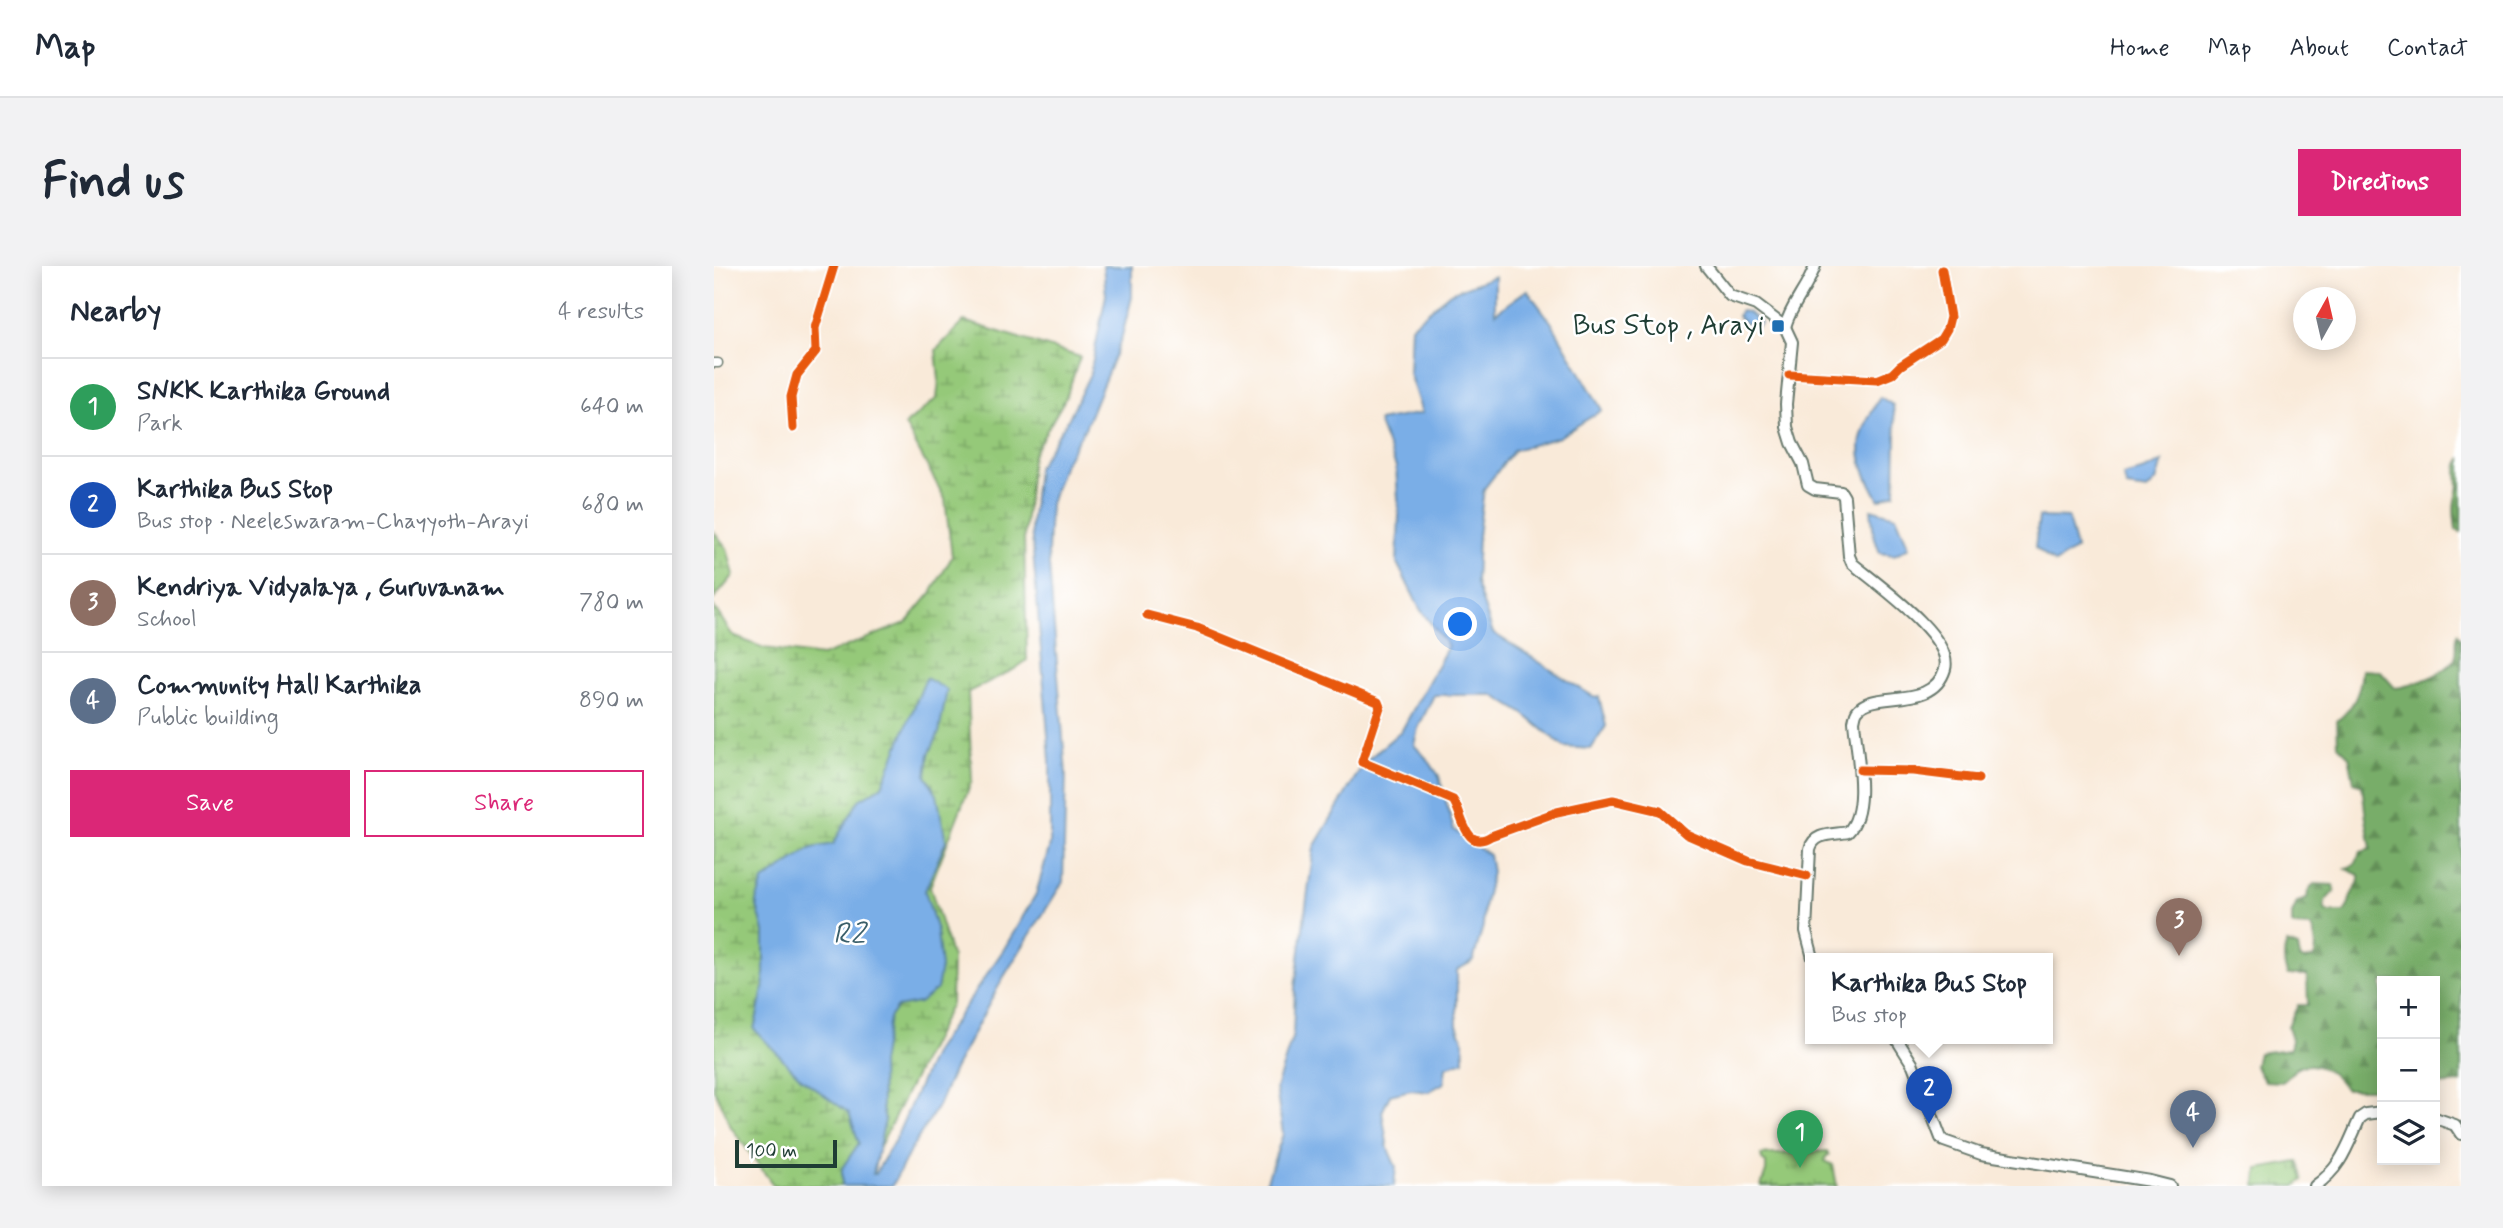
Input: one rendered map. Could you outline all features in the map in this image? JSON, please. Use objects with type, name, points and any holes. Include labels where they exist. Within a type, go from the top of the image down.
[{"type":"main road","points":[[1706,266],[1730,296],[1756,305],[1785,327],[1792,342],[1786,404],[1787,427],[1803,464],[1808,485],[1815,489],[1841,492],[1844,497],[1849,556],[1852,563],[1925,627],[1946,657],[1946,666],[1939,681],[1927,691],[1867,704],[1857,711],[1853,721],[1860,770],[1860,793],[1853,826],[1848,832],[1814,839],[1810,849],[1805,931],[1812,953]]},
{"type":"main road","points":[[1785,327],[1789,311],[1812,276],[1815,266]]},
{"type":"main road","points":[[1900,1044],[1913,1065],[1944,1142],[1982,1154],[2169,1186]]},
{"type":"main road","points":[[2315,1186],[2331,1175],[2339,1164],[2360,1118],[2377,1113]]},
{"type":"main road","points":[[2440,1120],[2455,1125],[2461,1134]]},
{"type":"street","points":[[793,428],[791,397],[797,375],[816,351],[815,328],[834,266]]},
{"type":"street","points":[[1789,375],[1877,380],[1892,374],[1899,366],[1941,339],[1947,329],[1950,317],[1942,270]]},
{"type":"street","points":[[1147,615],[1197,628],[1378,702],[1380,706],[1362,762],[1453,800],[1460,821],[1471,837],[1477,840],[1483,841],[1557,812],[1613,800],[1660,811],[1686,834],[1748,860],[1807,876]]},
{"type":"street","points":[[1860,770],[1913,771],[1978,779]]},
{"type":"green space","points":[[964,321],[1080,357],[1066,397],[1032,456],[1024,538],[1027,660],[1015,669],[968,692],[972,780],[930,887],[952,958],[951,1004],[860,1186],[774,1186],[731,1127],[714,1089],[714,607],[733,636],[764,648],[822,656],[906,623],[931,593],[952,557],[945,499],[905,425],[937,398],[939,380],[936,350]]},
{"type":"green space","points":[[2461,459],[2461,532],[2456,530],[2454,510],[2458,487],[2457,467]]},
{"type":"green space","points":[[714,532],[727,548],[734,575],[714,599]]},
{"type":"green space","points":[[2458,634],[2461,638],[2461,1083],[2440,1085],[2440,976],[2377,976],[2377,1089],[2345,1089],[2332,1074],[2313,1065],[2299,1067],[2282,1082],[2264,1081],[2255,1065],[2258,1053],[2290,1049],[2292,1040],[2288,1026],[2298,1005],[2308,1005],[2307,975],[2288,975],[2284,963],[2287,943],[2298,947],[2300,958],[2304,960],[2314,958],[2315,954],[2316,942],[2311,927],[2292,924],[2292,914],[2297,902],[2307,899],[2308,891],[2314,884],[2333,885],[2335,891],[2326,901],[2325,910],[2344,912],[2359,879],[2359,875],[2346,869],[2356,863],[2360,852],[2371,849],[2362,785],[2354,782],[2349,756],[2338,745],[2337,721],[2355,699],[2362,670],[2380,671],[2395,688],[2411,685],[2439,673],[2453,662],[2457,652]]},
{"type":"green space","points":[[1827,1151],[1829,1155],[1825,1161],[1833,1165],[1837,1186],[1761,1186],[1766,1163],[1761,1155]]},
{"type":"green space","points":[[2298,1162],[2303,1180],[2295,1186],[2256,1186],[2258,1169]]},
{"type":"water","name":"R2","points":[[1103,266],[1132,266],[1132,297],[1121,340],[1085,428],[1064,464],[1050,504],[1048,553],[1066,774],[1063,882],[1003,978],[954,1069],[938,1106],[892,1186],[842,1186],[842,1168],[859,1143],[849,1113],[801,1078],[754,1029],[764,986],[764,932],[756,902],[763,881],[812,848],[833,844],[859,800],[882,786],[926,678],[947,690],[939,733],[929,754],[926,776],[937,795],[946,841],[925,891],[937,931],[941,967],[937,989],[919,1003],[897,1007],[889,1018],[881,1063],[882,1108],[885,1120],[875,1174],[896,1138],[934,1052],[1004,949],[1036,894],[1050,845],[1050,760],[1031,527],[1037,468],[1069,418],[1090,374],[1106,295]]},
{"type":"water","points":[[1495,276],[1495,313],[1527,290],[1551,322],[1602,410],[1559,437],[1514,450],[1484,489],[1476,583],[1493,633],[1596,698],[1599,697],[1606,726],[1591,749],[1564,747],[1524,714],[1493,695],[1434,695],[1418,728],[1414,745],[1439,776],[1454,830],[1489,855],[1492,872],[1483,926],[1473,961],[1457,970],[1457,1025],[1464,1042],[1464,1061],[1446,1067],[1444,1083],[1428,1092],[1411,1090],[1390,1095],[1382,1112],[1388,1149],[1396,1167],[1394,1186],[1265,1186],[1283,1134],[1276,1088],[1293,1035],[1295,987],[1314,847],[1364,763],[1402,730],[1448,646],[1420,609],[1397,563],[1399,515],[1396,467],[1378,421],[1422,413],[1409,373],[1411,326],[1450,293]]},
{"type":"water","points":[[1740,311],[1748,312],[1761,323],[1759,326],[1745,323],[1738,316]]},
{"type":"water","points":[[1880,397],[1893,405],[1896,434],[1895,493],[1879,500],[1865,470],[1860,448],[1865,425]]},
{"type":"water","points":[[2162,462],[2156,481],[2147,490],[2127,487],[2123,476]]},
{"type":"water","points":[[1871,509],[1896,516],[1909,547],[1894,555],[1880,553],[1874,536]]},
{"type":"water","points":[[2039,517],[2068,518],[2076,549],[2055,563],[2035,547]]},
{"type":"cycle path","points":[[793,428],[791,397],[797,375],[816,351],[815,328],[834,266]]},
{"type":"cycle path","points":[[1789,375],[1877,380],[1892,374],[1941,339],[1947,329],[1950,317],[1942,270]]},
{"type":"cycle path","points":[[1147,615],[1197,628],[1378,702],[1380,707],[1362,762],[1453,800],[1466,829],[1475,839],[1482,840],[1557,812],[1613,800],[1660,811],[1686,834],[1748,861],[1807,876]]},
{"type":"cycle path","points":[[1860,770],[1913,771],[1978,779]]},
{"type":"place","name":"Bus Stop , Arayi","points":[[1778,326]]},
{"type":"place","name":"Kendriya Vidyalaya , Guruvanam","points":[[2179,956]]},
{"type":"place","name":"Karthika Bus Stop","points":[[1929,1124]]},
{"type":"place","name":"Community Hall Karthika","points":[[2193,1148]]},
{"type":"place","name":"SNKK Karthika Ground","points":[[1800,1168]]}]
